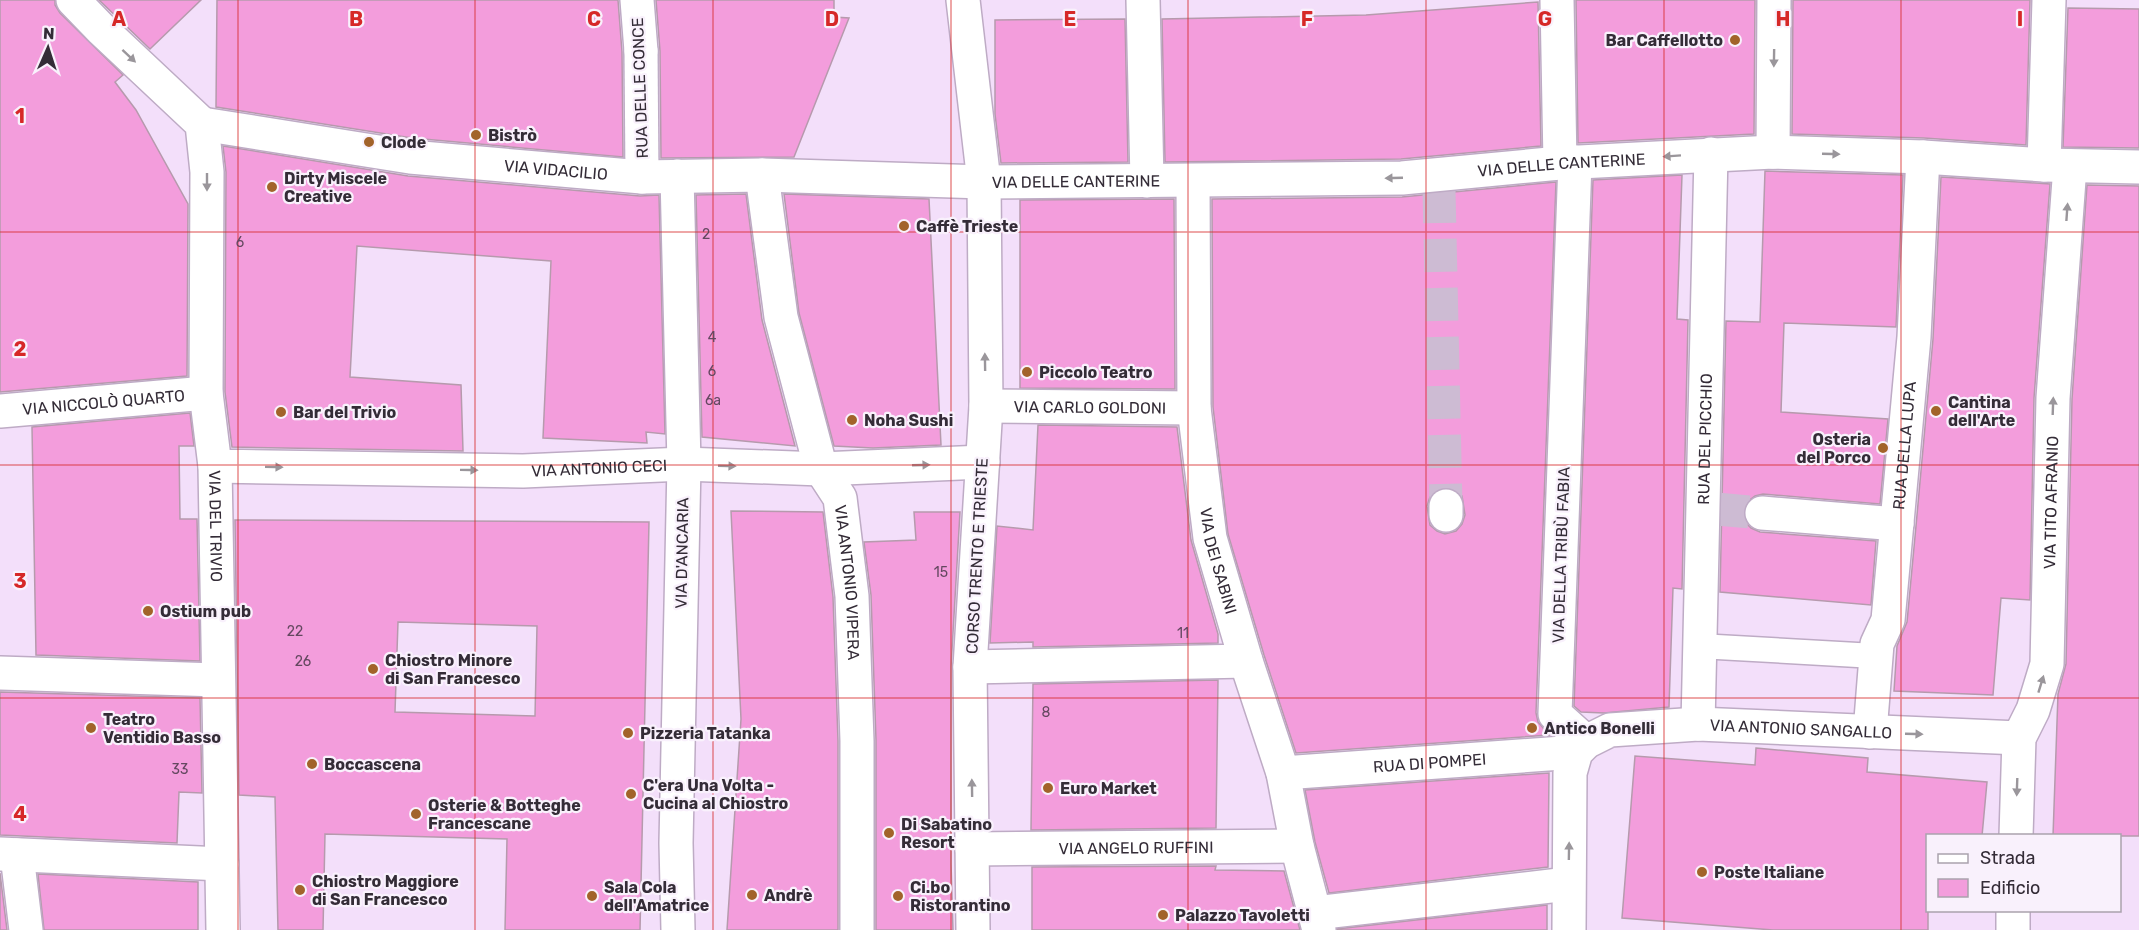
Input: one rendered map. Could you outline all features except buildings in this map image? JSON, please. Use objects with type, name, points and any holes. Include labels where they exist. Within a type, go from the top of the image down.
[{"type":"street","points":[[73,0],[202,124]]},
{"type":"street","name":"RUA DELLE CONCE","points":[[637,0],[641,51],[642,177]]},
{"type":"street","name":"CORSO TRENTO E TRIESTE","points":[[963,0],[984,182],[986,406],[970,667],[973,930]]},
{"type":"street","points":[[1143,0],[1147,182]]},
{"type":"street","name":"VIA DELLA TRIBÙ FABIA","points":[[1557,0],[1568,163],[1555,714],[1581,747]]},
{"type":"street","points":[[1773,152],[1774,0]]},
{"type":"street","name":"VIA TITO AFRANIO","points":[[2016,834],[2019,738],[2033,710],[2047,664],[2057,165],[2049,0]]},
{"type":"street","name":"VIA VIDACILIO","points":[[202,124],[410,157],[642,177],[762,176],[984,182]]},
{"type":"street","name":"VIA DEL TRIVIO","points":[[202,124],[207,172],[206,393],[215,466],[223,930]]},
{"type":"street","name":"VIA DELLE CANTERINE","points":[[984,182],[1402,178],[1438,182],[1568,163],[1773,152],[2139,167]]},
{"type":"street","name":"RUA DEL PICCHIO","points":[[1698,723],[1699,646],[1709,508],[1711,154]]},
{"type":"street","name":"RUA DELLA LUPA","points":[[1870,732],[1875,656],[1877,644],[1888,620],[1897,524],[1914,337],[1923,157]]},
{"type":"street","name":"VIA D'ANCARIA","points":[[677,176],[684,464],[676,843],[678,930]]},
{"type":"street","name":"VIA ANTONIO VIPERA","points":[[762,176],[781,317],[821,469],[840,498],[852,596],[857,741],[857,930]]},
{"type":"street","name":"VIA DEI SABINI","points":[[1193,181],[1194,408],[1210,538],[1246,661],[1283,773],[1297,846],[1317,921]]},
{"type":"street","name":"VIA NICCOLÒ QUARTO","points":[[0,411],[206,393]]},
{"type":"street","name":"VIA CARLO GOLDONI","points":[[986,406],[1194,408]]},
{"type":"street","name":"VIA ANTONIO CECI","points":[[215,466],[523,471],[684,464],[821,469],[983,462]]},
{"type":"street","points":[[1762,513],[1897,524]]},
{"type":"street","points":[[970,667],[1246,661]]},
{"type":"street","points":[[0,673],[218,680]]},
{"type":"street","name":"VIA ANTONIO SANGALLO","points":[[1581,747],[1610,730],[1698,723],[2019,738]]},
{"type":"street","points":[[1569,930],[1570,772],[1581,747]]},
{"type":"street","name":"RUA DI POMPEI","points":[[1283,773],[1581,747]]},
{"type":"street","name":"VIA ANGELO RUFFINI","points":[[972,849],[1297,846]]},
{"type":"street","points":[[26,930],[9,855],[222,864]]},
{"type":"street","points":[[1317,921],[1568,884]]},
{"type":"street","points":[[2013,912],[2013,930]]},
{"type":"lane","points":[[1699,646],[1875,656]]},
{"type":"tunnel","points":[[1439,190],[1446,506]]},
{"type":"tunnel","points":[[1716,509],[1762,513]]},
{"type":"place","name":"Bar Caffellotto","points":[[1735,40]]},
{"type":"place","name":"Bistrò","points":[[476,135]]},
{"type":"place","name":"Clode","points":[[369,142]]},
{"type":"place","name":"Dirty Miscele Creative","points":[[272,187]]},
{"type":"place","name":"Caffè Trieste","points":[[904,226]]},
{"type":"place","name":"Piccolo Teatro","points":[[1027,372]]},
{"type":"place","name":"Cantina dell'Arte","points":[[1936,411]]},
{"type":"place","name":"Bar del Trivio","points":[[281,412]]},
{"type":"place","name":"Noha Sushi","points":[[852,420]]},
{"type":"place","name":"Osteria del Porco","points":[[1883,448]]},
{"type":"place","name":"Ostium pub","points":[[148,611]]},
{"type":"place","name":"Chiostro Minore di San Francesco","points":[[373,669]]},
{"type":"place","name":"Teatro Ventidio Basso","points":[[91,728]]},
{"type":"place","name":"Antico Bonelli","points":[[1532,728]]},
{"type":"place","name":"Pizzeria Tatanka","points":[[628,733]]},
{"type":"place","name":"Boccascena","points":[[312,764]]},
{"type":"place","name":"Euro Market","points":[[1048,788]]},
{"type":"place","name":"C'era Una Volta - Cucina al Chiostro","points":[[631,794]]},
{"type":"place","name":"Osterie & Botteghe Francescane","points":[[416,814]]},
{"type":"place","name":"Di Sabatino Resort","points":[[889,833]]},
{"type":"place","name":"Poste Italiane","points":[[1702,872]]},
{"type":"place","name":"Chiostro Maggiore di San Francesco","points":[[300,890]]},
{"type":"place","name":"Andrè","points":[[752,895]]},
{"type":"place","name":"Sala Cola dell'Amatrice","points":[[592,896]]},
{"type":"place","name":"Ci.bo Ristorantino","points":[[898,896]]},
{"type":"place","name":"Palazzo Tavoletti","points":[[1163,915]]}]
